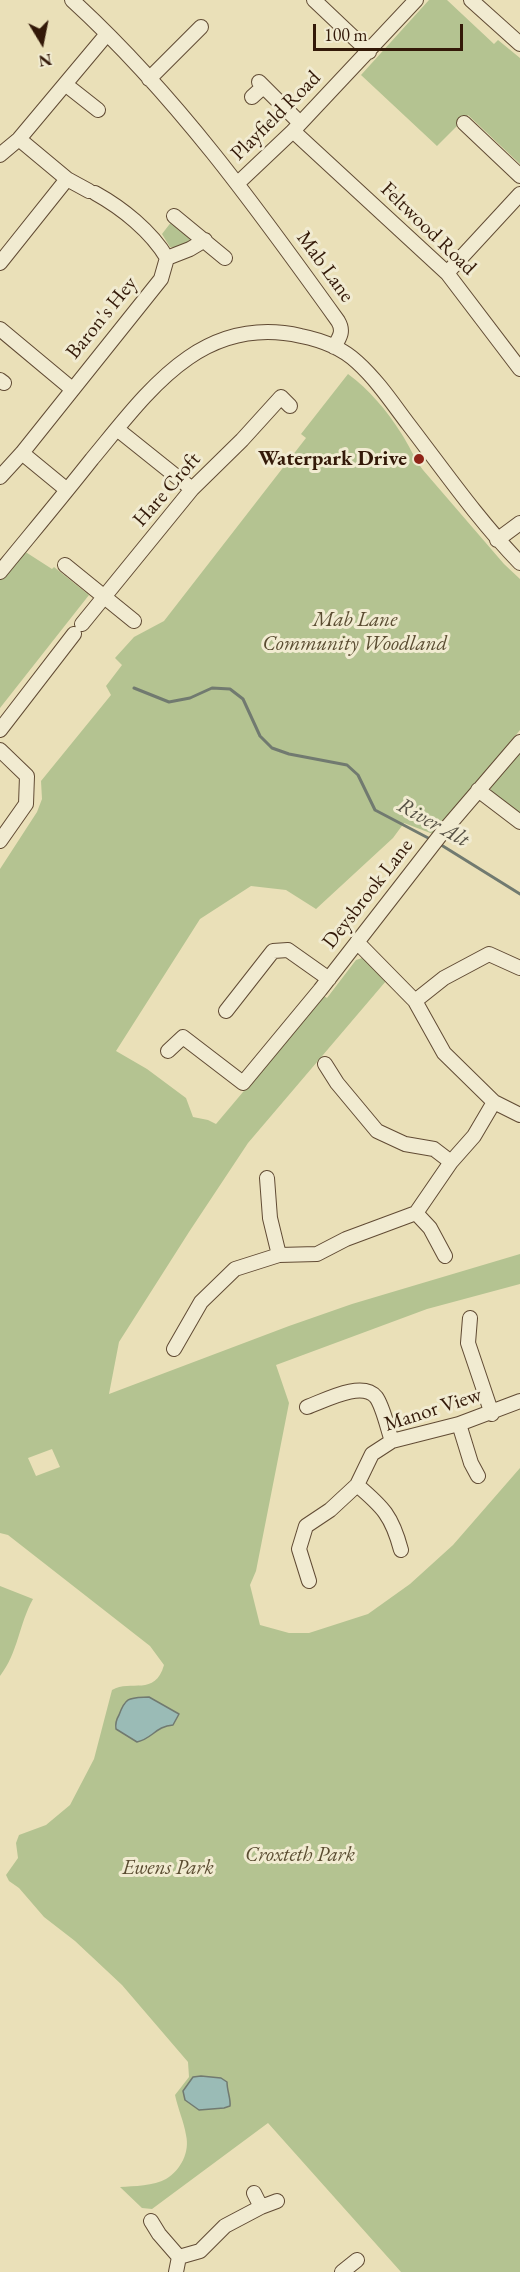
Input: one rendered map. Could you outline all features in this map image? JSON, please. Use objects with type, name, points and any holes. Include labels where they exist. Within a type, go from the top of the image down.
[{"type":"street","name":"Mab Lane","points":[[72,0],[149,79],[238,183],[338,321],[341,337],[334,347]]},
{"type":"street","points":[[314,0],[369,52]]},
{"type":"street","name":"Playfield Road","points":[[238,183],[297,127],[416,0]]},
{"type":"street","points":[[471,0],[520,44]]},
{"type":"street","points":[[149,79],[201,27]]},
{"type":"street","points":[[0,155],[19,139],[107,34]]},
{"type":"street","points":[[65,84],[98,110]]},
{"type":"street","name":"Feltwood Road","points":[[252,97],[261,85],[297,127],[447,273],[520,369]]},
{"type":"street","points":[[464,123],[520,176]]},
{"type":"street","points":[[19,139],[67,179],[110,201],[140,225],[162,248],[167,258],[205,240]]},
{"type":"street","points":[[0,263],[67,179]]},
{"type":"street","points":[[447,273],[520,194]]},
{"type":"street","points":[[174,216],[225,258]]},
{"type":"street","name":"Baron's Hey","points":[[0,477],[22,453],[161,279],[167,258]]},
{"type":"street","points":[[1,333],[72,389]]},
{"type":"street","points":[[0,572],[135,406],[166,374],[197,352],[224,339],[251,333],[280,333],[306,337],[334,347],[358,363],[382,390],[497,540],[520,563]]},
{"type":"street","name":"Hare Croft","points":[[0,730],[78,629],[192,489],[281,397],[290,406]]},
{"type":"street","points":[[117,429],[192,489]]},
{"type":"street","points":[[22,453],[67,490]]},
{"type":"street","points":[[497,540],[520,523]]},
{"type":"street","points":[[65,566],[134,621]]},
{"type":"street","name":"Deysbrook Lane","points":[[168,1051],[183,1037],[243,1083],[324,984],[442,832],[520,742]]},
{"type":"street","points":[[0,750],[27,776],[26,804],[0,841]]},
{"type":"street","points":[[478,790],[520,822]]},
{"type":"street","points":[[357,942],[415,1001],[444,1053],[494,1102],[520,1114]]},
{"type":"street","points":[[226,1011],[273,951],[288,950],[324,984]]},
{"type":"street","points":[[415,1001],[444,978],[489,954],[520,968]]},
{"type":"street","points":[[325,1064],[337,1083],[377,1131],[405,1144],[434,1149],[451,1162]]},
{"type":"street","points":[[174,1349],[201,1302],[235,1269],[279,1255],[317,1254],[346,1239],[416,1213],[451,1162],[474,1136],[494,1102]]},
{"type":"street","points":[[267,1178],[270,1218],[279,1255]]},
{"type":"street","points":[[416,1213],[430,1228],[445,1256]]},
{"type":"street","points":[[470,1318],[468,1343],[492,1414]]},
{"type":"street","points":[[307,1407],[354,1390],[369,1391],[378,1398],[392,1441]]},
{"type":"street","name":"Manor View","points":[[309,1581],[299,1549],[306,1526],[330,1510],[357,1485],[372,1454],[392,1441],[492,1414],[520,1401]]},
{"type":"street","points":[[459,1424],[471,1463],[478,1476]]},
{"type":"street","points":[[357,1485],[383,1507],[397,1534],[401,1550]]},
{"type":"street","points":[[254,2193],[261,2207]]},
{"type":"street","points":[[179,2257],[200,2251],[225,2226],[277,2201]]},
{"type":"street","points":[[151,2221],[179,2257]]},
{"type":"street","points":[[176,2272],[179,2257]]},
{"type":"street","points":[[344,2272],[357,2260]]},
{"type":"green space","points":[[429,0],[447,0],[494,44],[498,40],[520,58],[520,164],[468,115],[437,146],[361,75]]},
{"type":"green space","points":[[172,221],[189,234],[190,242],[176,248],[170,247],[162,234]]},
{"type":"green space","points":[[348,374],[377,401],[396,425],[423,470],[504,564],[520,579],[520,730],[433,834],[404,823],[393,838],[316,909],[286,890],[251,886],[200,919],[116,1051],[147,1069],[186,1098],[193,1117],[216,1124],[324,996],[327,998],[356,960],[362,958],[367,960],[386,981],[248,1143],[119,1342],[109,1394],[352,1304],[520,1254],[520,1284],[427,1309],[276,1365],[289,1403],[256,1571],[250,1585],[260,1625],[289,1633],[309,1633],[368,1614],[410,1584],[453,1545],[520,1468],[520,2272],[401,2272],[268,2123],[152,2209],[142,2208],[120,2187],[156,2183],[166,2179],[180,2166],[187,2148],[187,2141],[175,2095],[189,2077],[188,2062],[122,1985],[75,1941],[44,1917],[19,1888],[9,1881],[6,1875],[18,1858],[16,1843],[19,1835],[46,1825],[70,1805],[94,1759],[112,1690],[119,1687],[149,1684],[160,1675],[164,1665],[150,1646],[8,1535],[0,1533],[0,869],[37,812],[42,799],[41,781],[111,695],[106,686],[122,665],[115,658],[134,637],[164,621],[306,438],[301,434]],"holes":[[[52,1449],[60,1467],[36,1476],[28,1458]]]},
{"type":"green space","points":[[24,551],[52,569],[54,567],[89,595],[0,708],[0,580]]},
{"type":"green space","points":[[520,748],[520,813],[492,794],[490,785]]},
{"type":"green space","points":[[0,1586],[33,1599],[11,1658],[0,1676]]},
{"type":"water","points":[[149,1697],[179,1714],[173,1725],[162,1728],[137,1742],[116,1729],[116,1722],[127,1701],[133,1698]]},
{"type":"water","points":[[193,2077],[221,2078],[227,2082],[230,2106],[199,2110],[185,2100],[183,2091]]},
{"type":"waterway","name":"River Alt","points":[[134,688],[169,702],[190,698],[212,688],[230,689],[243,699],[260,736],[272,748],[289,754],[347,765],[358,775],[375,810],[432,840]]},
{"type":"waterway","name":"River Alt","points":[[438,843],[520,894]]},
{"type":"place","name":"Waterpark Drive","points":[[419,459]]},
{"type":"park label","name":"Mab Lane Community Woodland","points":[[355,632]]},
{"type":"park label","name":"Croxteth Park","points":[[300,1855]]},
{"type":"park label","name":"Ewens Park","points":[[168,1868]]}]
